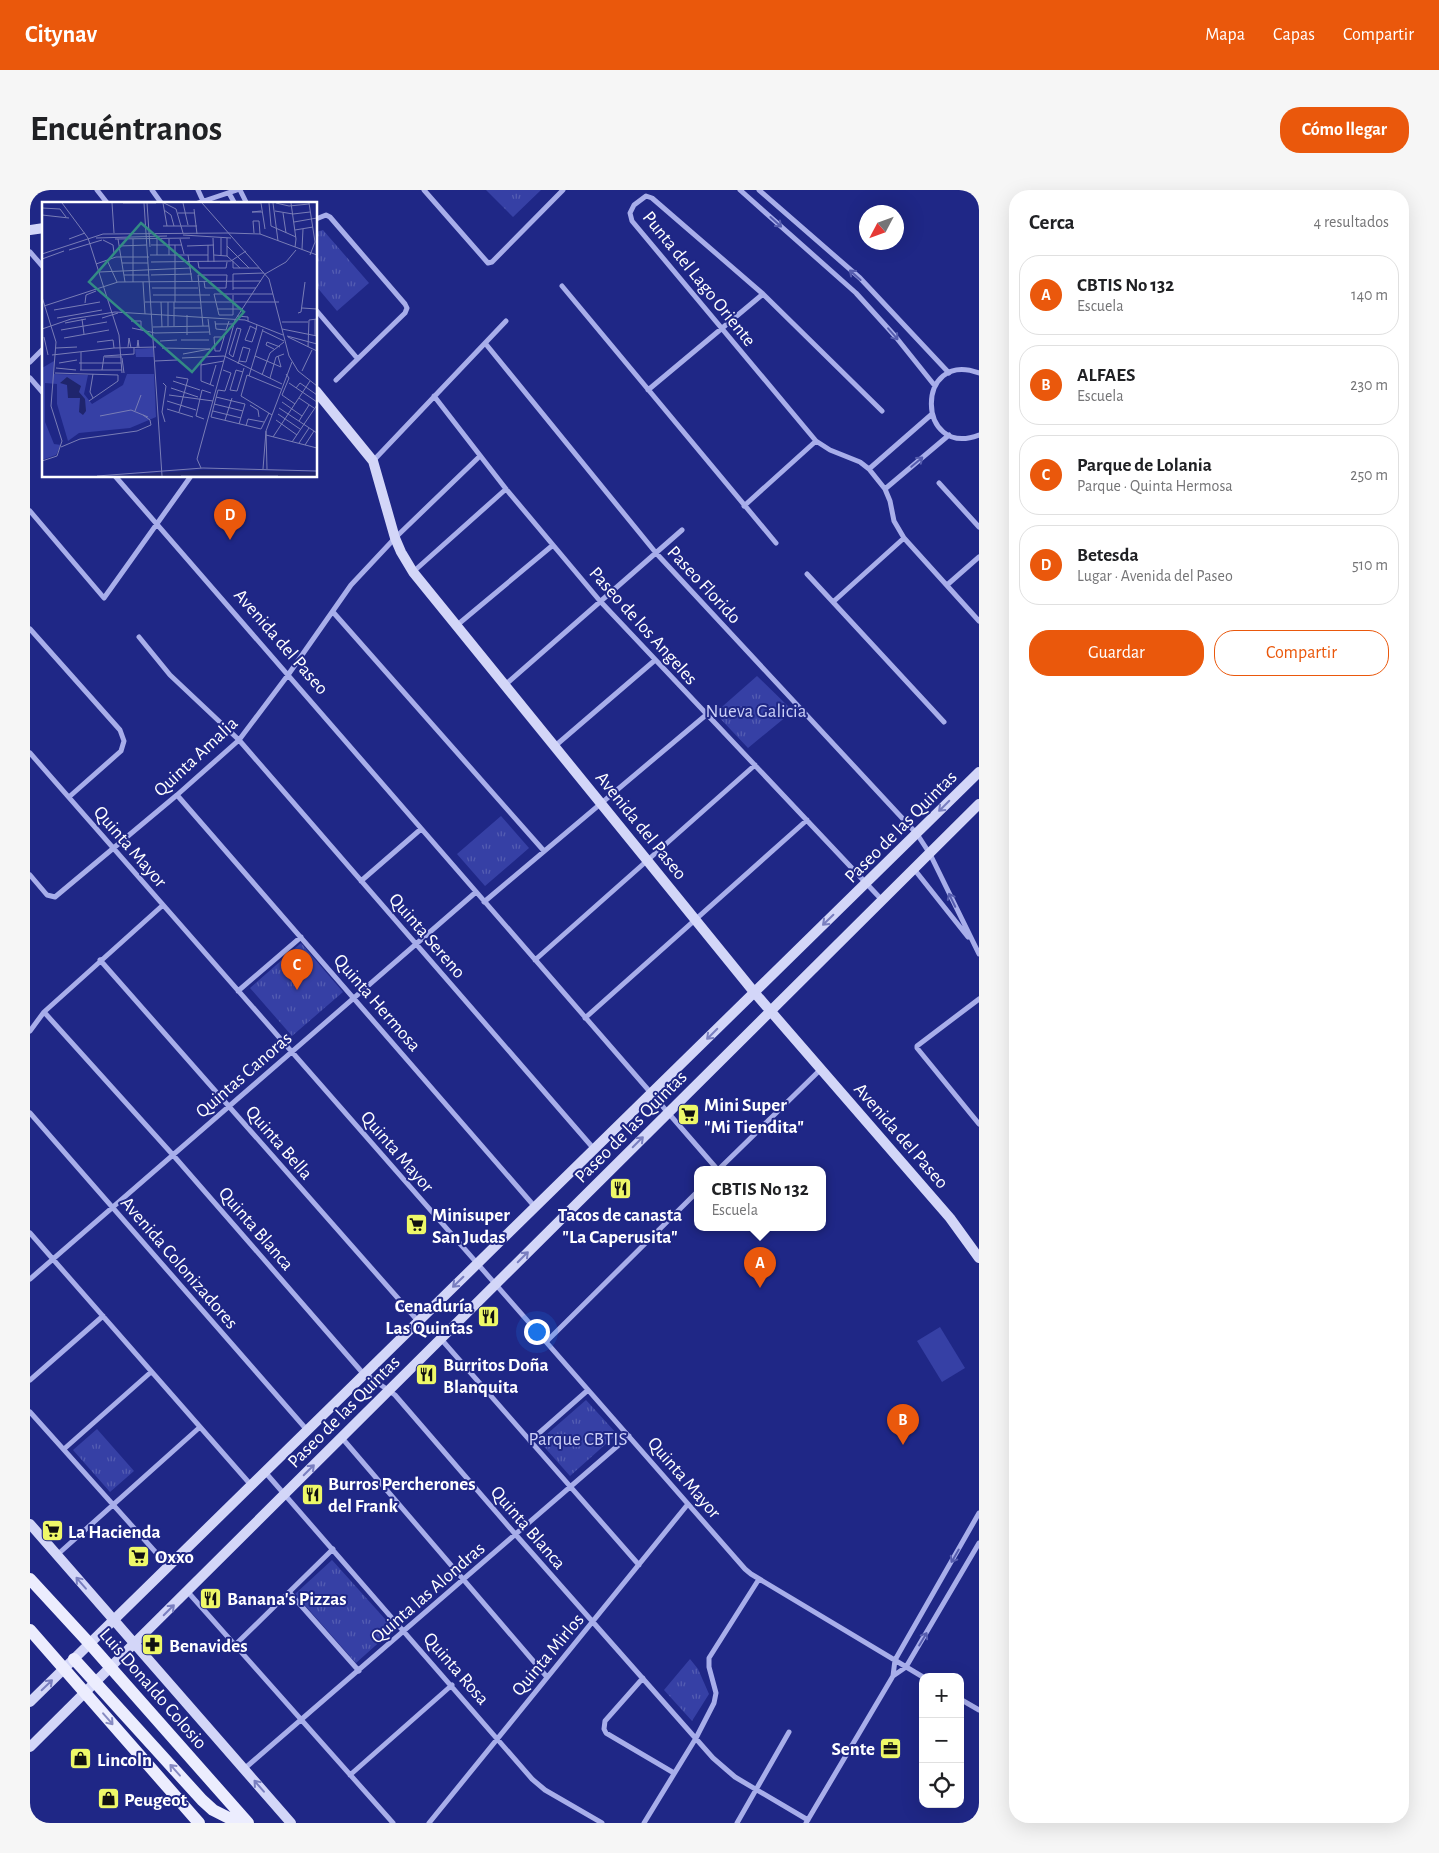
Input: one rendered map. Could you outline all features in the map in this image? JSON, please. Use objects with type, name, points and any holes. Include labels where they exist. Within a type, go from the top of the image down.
[{"type":"main road","name":"Avenida del Paseo","points":[[318,394],[373,460],[395,538],[413,572],[754,992],[950,1218],[979,1258]]},
{"type":"main road","name":"Paseo de las Quintas","points":[[30,1702],[979,772]]},
{"type":"main road","name":"Paseo de las Quintas","points":[[30,1747],[979,804]]},
{"type":"main road","points":[[30,1524],[291,1823]]},
{"type":"main road","name":"Luis Donaldo Colosio","points":[[30,1579],[90,1643],[248,1823]]},
{"type":"main road","points":[[30,1630],[199,1823]]},
{"type":"main road","points":[[74,1659],[205,1803],[213,1810],[238,1823]]},
{"type":"street","points":[[97,190],[106,202]]},
{"type":"street","points":[[152,190],[161,202]]},
{"type":"street","points":[[198,190],[203,201],[238,190],[246,202]]},
{"type":"street","points":[[424,190],[488,263],[492,262],[563,190]]},
{"type":"street","points":[[740,190],[856,293],[895,336],[935,386]]},
{"type":"street","points":[[759,190],[860,278],[949,373]]},
{"type":"street","points":[[229,193],[234,202]]},
{"type":"street","name":"Punta del Lago Oriente","points":[[869,469],[860,462],[830,450],[816,441],[632,221],[630,213],[634,205],[646,196],[652,198],[763,294],[882,411]]},
{"type":"street","points":[[318,219],[326,216],[330,217],[407,308],[405,313],[336,380]]},
{"type":"street","points":[[30,252],[42,266]]},
{"type":"street","points":[[562,286],[776,543]]},
{"type":"street","points":[[648,390],[763,294]]},
{"type":"street","points":[[318,312],[358,358]]},
{"type":"street","points":[[373,460],[506,321]]},
{"type":"street","name":"Paseo Florido","points":[[485,343],[656,553],[917,834],[930,854],[973,944]]},
{"type":"street","points":[[30,362],[42,350]]},
{"type":"street","points":[[979,373],[965,370],[949,373],[935,386],[930,400],[932,414],[938,426],[949,435],[965,438],[979,435]]},
{"type":"street","points":[[30,378],[42,392]]},
{"type":"street","name":"Paseo de los Angeles","points":[[434,396],[506,489],[600,601],[654,661],[882,900]]},
{"type":"street","points":[[932,414],[869,469],[885,488],[894,521],[904,538],[979,621]]},
{"type":"street","points":[[885,488],[949,435]]},
{"type":"street","points":[[744,506],[816,441]]},
{"type":"street","name":"Quinta Amalia","points":[[30,875],[48,896],[55,897],[178,795],[238,740],[288,675],[351,585],[395,538],[480,456]]},
{"type":"street","name":"Avenida del Paseo","points":[[117,478],[715,1166]]},
{"type":"street","points":[[30,511],[104,598],[158,525],[190,478]]},
{"type":"street","points":[[939,483],[979,527]]},
{"type":"street","points":[[413,572],[506,489]]},
{"type":"street","points":[[504,685],[682,530]]},
{"type":"street","points":[[833,602],[904,538]]},
{"type":"street","points":[[455,626],[552,545]]},
{"type":"street","points":[[947,585],[979,557]]},
{"type":"street","points":[[807,574],[944,722]]},
{"type":"street","points":[[333,612],[544,852]]},
{"type":"street","points":[[30,629],[120,730],[124,741],[121,751],[69,797]]},
{"type":"street","name":"Quinta Sereno","points":[[139,637],[170,675],[238,740],[594,1149]]},
{"type":"street","points":[[555,746],[654,661]]},
{"type":"street","points":[[484,902],[706,715]]},
{"type":"street","name":"Quinta Mayor","points":[[30,753],[745,1569],[919,1675]]},
{"type":"street","points":[[535,960],[755,765]]},
{"type":"street","name":"Quinta Hermosa","points":[[178,795],[535,1207]]},
{"type":"street","points":[[585,1018],[807,820]]},
{"type":"street","points":[[361,881],[421,828]]},
{"type":"street","points":[[914,869],[979,954]]},
{"type":"street","name":"Quintas Canoras","points":[[30,1280],[476,892]]},
{"type":"street","points":[[30,1031],[44,1012],[163,905]]},
{"type":"street","points":[[238,991],[300,936]]},
{"type":"street","name":"Quinta Bella","points":[[100,960],[418,1321]]},
{"type":"street","points":[[979,999],[917,1046],[979,1124]]},
{"type":"street","name":"Quinta Blanca","points":[[44,1012],[173,1155],[365,1374],[389,1391],[401,1403],[593,1623],[723,1767],[735,1777],[807,1821]]},
{"type":"street","points":[[721,1166],[821,1069]]},
{"type":"street","name":"Avenida Colonizadores","points":[[30,1113],[307,1430]]},
{"type":"street","points":[[546,1342],[694,1195]]},
{"type":"street","points":[[30,1233],[252,1485]]},
{"type":"street","points":[[30,1380],[103,1316]]},
{"type":"street","points":[[441,1339],[639,1565]]},
{"type":"street","points":[[64,1449],[151,1372]]},
{"type":"street","points":[[530,1441],[588,1390]]},
{"type":"street","points":[[30,1412],[168,1566]]},
{"type":"street","points":[[57,1556],[200,1427]]},
{"type":"street","name":"Quinta las Alondras","points":[[244,1769],[360,1671],[629,1436]]},
{"type":"street","points":[[342,1438],[547,1678]]},
{"type":"street","name":"Quinta Rosa","points":[[265,1472],[538,1785],[602,1823]]},
{"type":"street","name":"Quinta Mirlos","points":[[429,1823],[688,1504]]},
{"type":"street","points":[[807,1821],[893,1676],[895,1660],[979,1513]]},
{"type":"street","points":[[893,1676],[906,1667],[979,1543]]},
{"type":"street","points":[[235,1645],[333,1549]]},
{"type":"street","points":[[644,1823],[696,1738],[716,1698],[709,1667],[709,1658],[759,1579]]},
{"type":"street","points":[[187,1591],[393,1823]]},
{"type":"street","points":[[289,1592],[360,1671]]},
{"type":"street","points":[[643,1678],[605,1721],[604,1729],[606,1733],[674,1773]]},
{"type":"street","points":[[350,1775],[452,1685]]},
{"type":"street","points":[[964,1701],[979,1710]]},
{"type":"street","points":[[737,1823],[789,1732]]},
{"type":"green space","points":[[486,190],[541,190],[513,217]]},
{"type":"green space","points":[[323,230],[369,283],[337,311],[318,288],[318,231]]},
{"type":"green space","name":"Nueva Galicia","points":[[757,676],[793,711],[748,748],[715,713]]},
{"type":"green space","points":[[501,816],[529,848],[485,886],[457,854]]},
{"type":"green space","points":[[301,943],[343,992],[292,1036],[250,988]]},
{"type":"green space","points":[[940,1327],[965,1368],[942,1382],[917,1341]]},
{"type":"green space","name":"Parque CBTIS","points":[[586,1400],[617,1434],[570,1476],[539,1441]]},
{"type":"green space","points":[[97,1429],[134,1471],[110,1492],[73,1450]]},
{"type":"green space","points":[[332,1560],[394,1629],[356,1663],[295,1594]]},
{"type":"green space","points":[[690,1659],[698,1669],[709,1694],[692,1721],[664,1690]]},
{"type":"place","name":"Betesda","points":[[230,540]]},
{"type":"place","name":"Parque de Lolania","points":[[297,990]]},
{"type":"place","name":"Mini Super \"Mi Tiendita\"","points":[[688,1115]]},
{"type":"place","name":"Tacos de canasta \"La Caperusita\"","points":[[620,1188]]},
{"type":"place","name":"Minisuper San Judas","points":[[416,1225]]},
{"type":"place","name":"CBTIS No 132","points":[[760,1288]]},
{"type":"place","name":"Cenaduría Las Quintas","points":[[489,1316]]},
{"type":"place","name":"Burritos Doña Blanquita","points":[[427,1375]]},
{"type":"place","name":"ALFAES","points":[[903,1445]]},
{"type":"place","name":"Burros Percherones del Frank","points":[[312,1494]]},
{"type":"place","name":"La Hacienda","points":[[52,1531]]},
{"type":"place","name":"Oxxo","points":[[139,1556]]},
{"type":"place","name":"Banana's Pizzas","points":[[211,1598]]},
{"type":"place","name":"Benavides","points":[[153,1645]]},
{"type":"place","name":"Sente","points":[[891,1748]]},
{"type":"place","name":"Lincoln","points":[[81,1759]]},
{"type":"place","name":"Peugeot","points":[[108,1799]]}]
